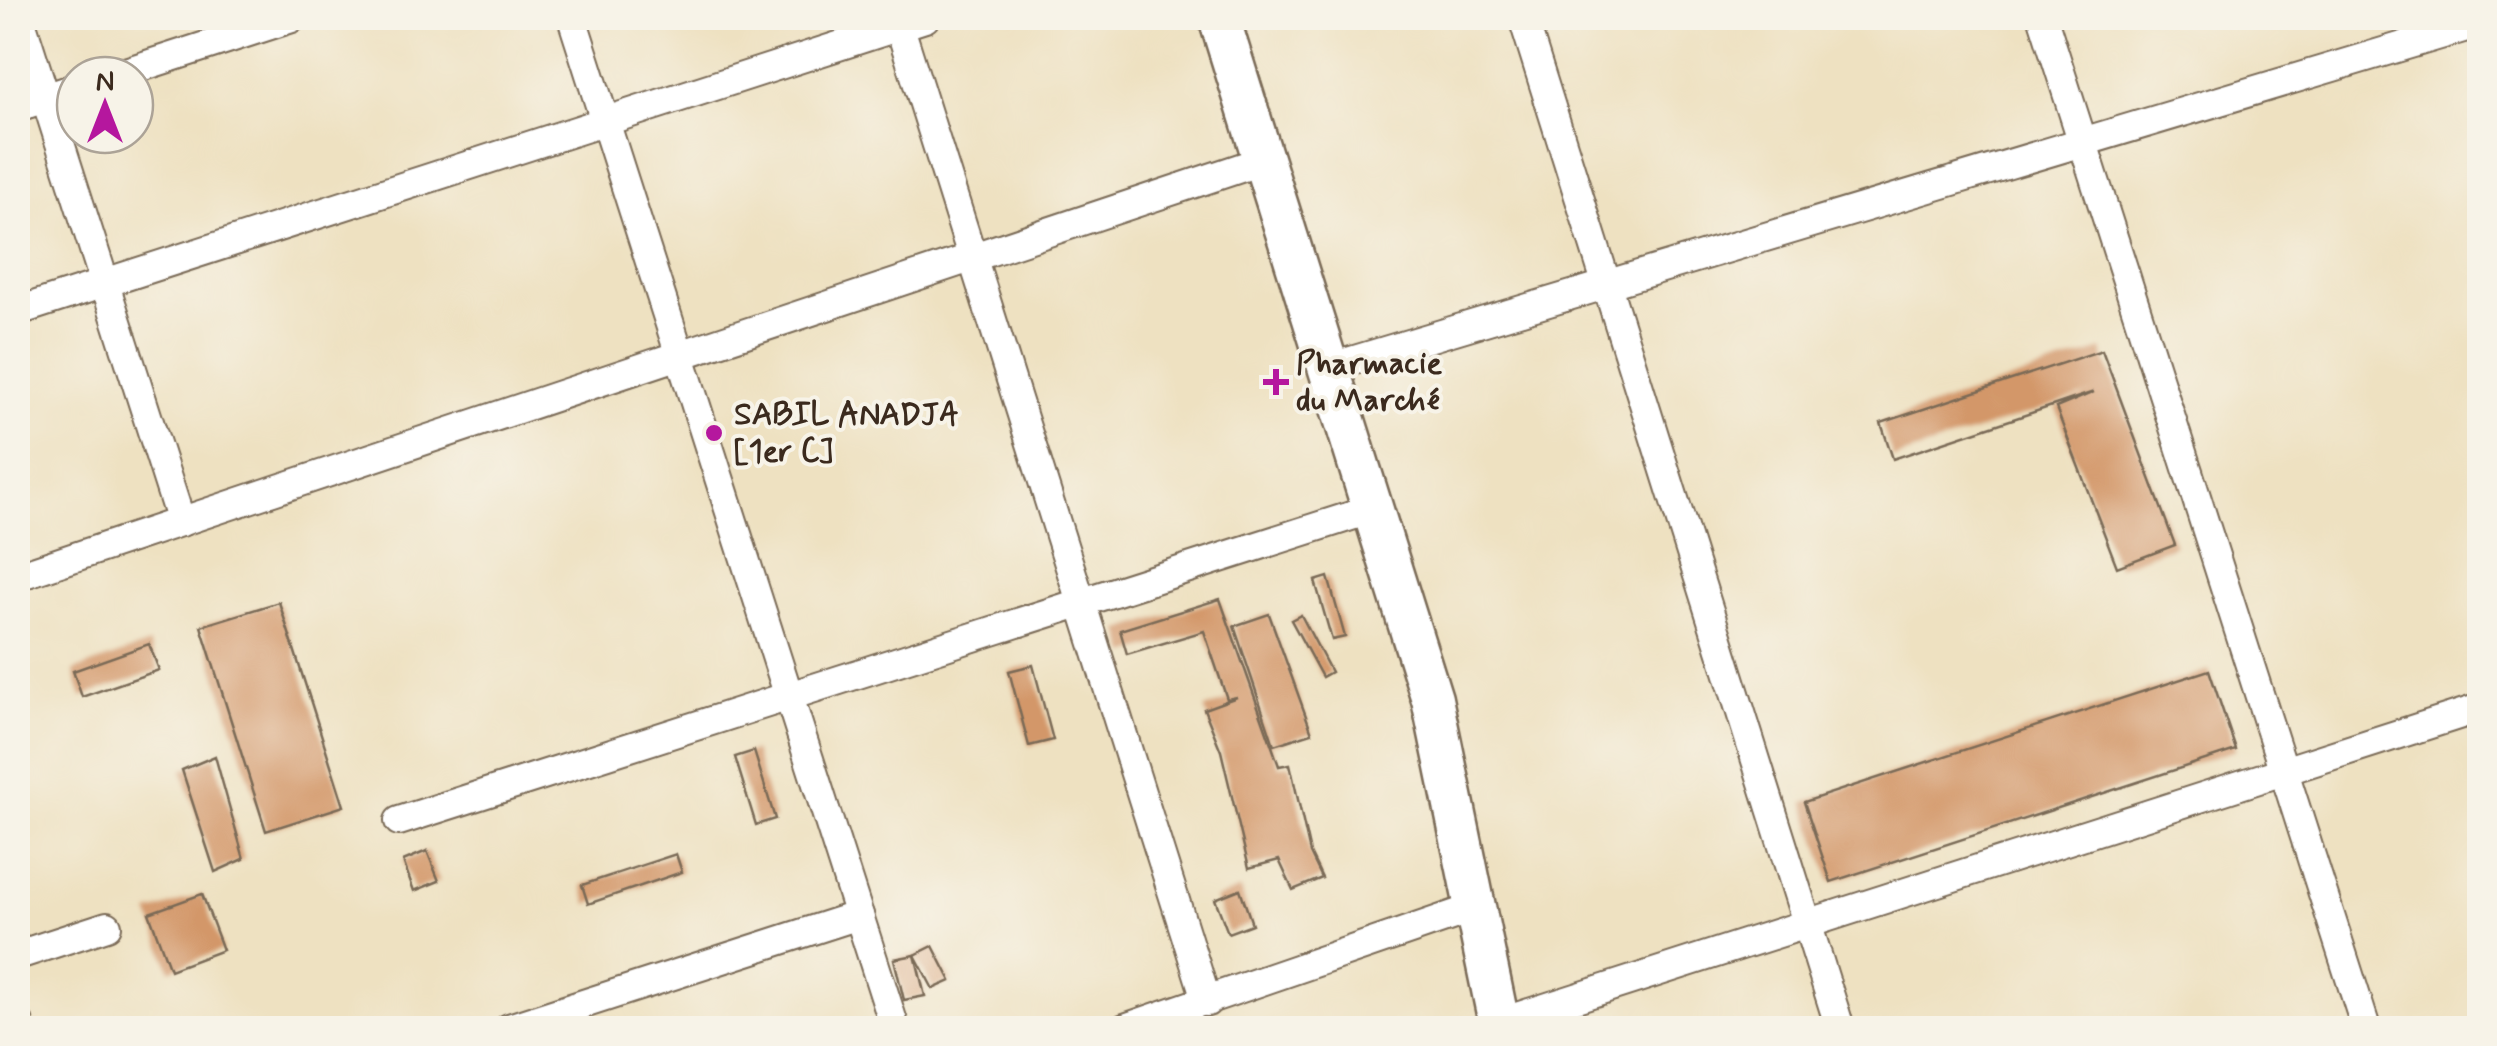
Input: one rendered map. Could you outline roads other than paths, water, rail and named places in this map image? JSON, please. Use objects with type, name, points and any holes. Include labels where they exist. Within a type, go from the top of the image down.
[{"type":"main road","points":[[1219,18],[1432,699],[1499,1026]]},
{"type":"street","points":[[20,18],[182,522]]},
{"type":"street","points":[[155,62],[292,18]]},
{"type":"street","points":[[572,18],[895,1028]]},
{"type":"street","points":[[1523,18],[1840,1028]]},
{"type":"street","points":[[2043,18],[2366,1028]]},
{"type":"street","points":[[18,311],[907,20],[972,258],[1207,1002]]},
{"type":"street","points":[[1328,368],[2479,21]]},
{"type":"street","points":[[18,107],[55,95]]},
{"type":"street","points":[[18,576],[1264,160]]},
{"type":"street","points":[[399,820],[1373,510]]},
{"type":"street","points":[[1499,1026],[2480,708]]},
{"type":"street","points":[[1125,1028],[1474,908]]},
{"type":"street","points":[[510,1028],[859,915]]},
{"type":"street","points":[[18,955],[106,926]]},
{"type":"street","points":[[18,1020],[20,1028]]},
{"type":"place","name":"Pharmacie du Marché","points":[[1276,382]]},
{"type":"place","name":"SABIL ANADJA [1er C]","points":[[714,433]]}]
